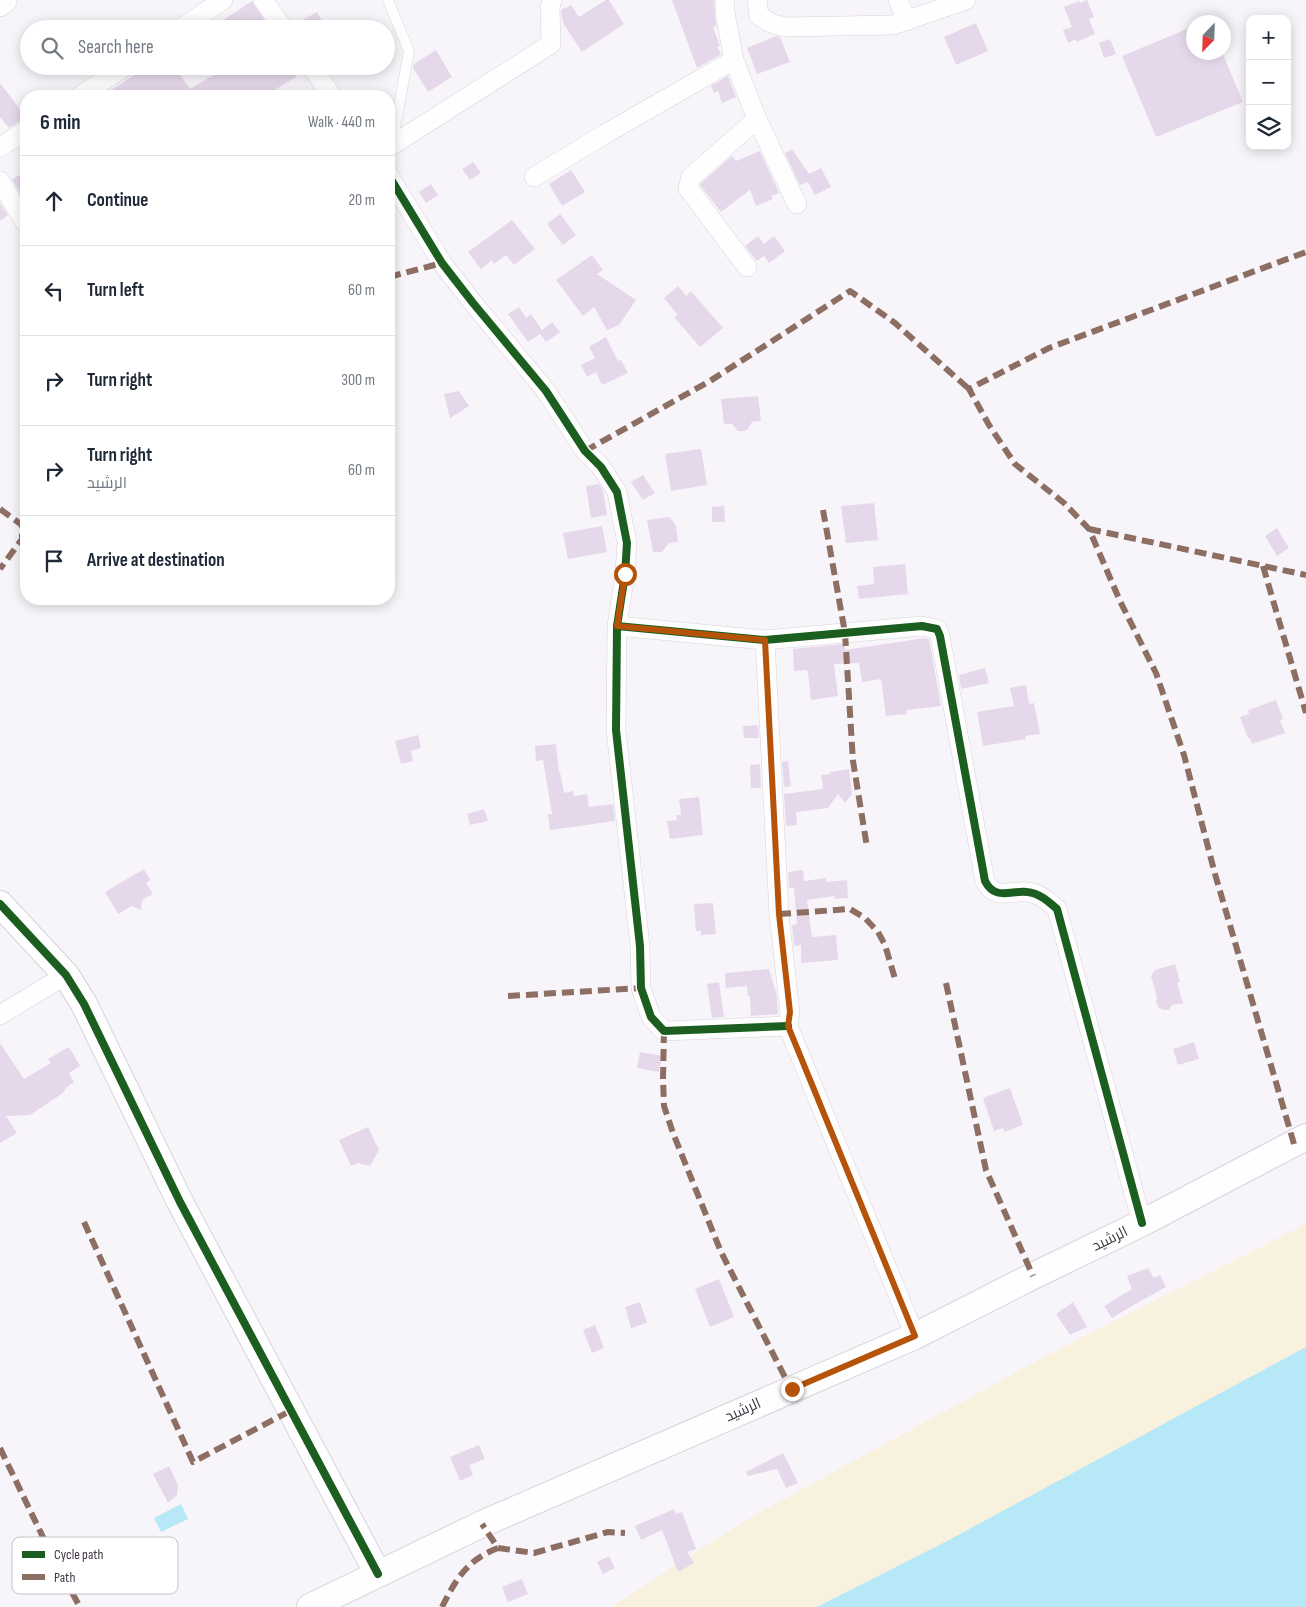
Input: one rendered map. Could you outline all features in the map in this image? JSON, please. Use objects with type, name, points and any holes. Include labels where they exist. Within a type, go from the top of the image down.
[{"type":"main road","points":[[0,904],[66,975],[84,1004],[180,1202],[378,1574]]},
{"type":"main road","name":"الرشيد","points":[[310,1607],[482,1524],[915,1336],[1142,1223],[1306,1138]]},
{"type":"street","points":[[0,7],[7,2],[5,0]]},
{"type":"street","points":[[193,20],[223,0]]},
{"type":"street","points":[[263,0],[277,20]]},
{"type":"street","points":[[395,143],[551,44],[550,7],[552,0]]},
{"type":"street","points":[[725,0],[725,13],[734,60],[757,119],[797,204]]},
{"type":"street","points":[[757,0],[759,16],[774,24],[786,27],[892,26],[966,0]]},
{"type":"street","points":[[898,0],[907,21]]},
{"type":"street","points":[[534,177],[734,60]]},
{"type":"street","points":[[89,90],[112,75]]},
{"type":"street","points":[[317,75],[328,90]]},
{"type":"street","points":[[747,267],[688,188],[691,177],[757,119]]},
{"type":"street","points":[[0,147],[20,134]]},
{"type":"street","points":[[0,181],[20,214]]},
{"type":"street","points":[[395,186],[442,263],[546,391],[585,451],[600,467],[617,492],[627,542],[625,574],[617,626],[616,730],[640,946],[642,988],[651,1017],[664,1031],[788,1026]]},
{"type":"street","points":[[617,626],[765,640],[922,626],[937,629],[940,636],[985,882],[988,888],[994,892],[1006,894],[1026,891],[1038,894],[1057,909],[1142,1223]]},
{"type":"street","points":[[765,640],[779,914],[790,1012],[788,1026],[915,1336]]},
{"type":"street","points":[[0,1015],[66,975]]},
{"type":"lane","points":[[388,0],[409,51],[395,121]]},
{"type":"sand","points":[[1306,1224],[1306,1348],[947,1541],[817,1607],[611,1607],[746,1520],[1044,1357]]},
{"type":"water","points":[[1306,1347],[1306,1607],[817,1607],[947,1541]]},
{"type":"water","points":[[181,1504],[188,1519],[161,1532],[154,1518]]},
{"type":"building","points":[[609,0],[624,24],[582,52],[565,26],[561,10],[571,5],[579,17]]},
{"type":"building","points":[[672,0],[714,0],[716,26],[713,27],[720,46],[717,47],[721,54],[697,68]]},
{"type":"building","points":[[1087,0],[1094,17],[1089,19],[1095,34],[1077,42],[1076,39],[1068,43],[1063,30],[1072,27],[1064,7]]},
{"type":"building","points":[[252,1],[264,20],[224,20]]},
{"type":"building","points":[[317,12],[322,20],[303,20]]},
{"type":"building","points":[[976,23],[988,51],[956,65],[944,37]]},
{"type":"building","points":[[1186,29],[1186,60],[1225,60],[1243,102],[1156,137],[1122,56]]},
{"type":"building","points":[[776,36],[780,37],[790,62],[757,74],[747,48]]},
{"type":"building","points":[[1110,39],[1116,54],[1104,58],[1099,43]]},
{"type":"building","points":[[436,50],[452,77],[428,92],[413,68],[414,64]]},
{"type":"building","points":[[134,75],[180,75],[190,89],[214,75],[295,75],[296,77],[275,90],[111,90]]},
{"type":"building","points":[[728,76],[736,97],[722,103],[718,91],[714,93],[711,86]]},
{"type":"building","points":[[0,83],[20,109],[20,121],[9,128],[0,117]]},
{"type":"building","points":[[792,149],[809,174],[821,168],[831,187],[815,195],[808,182],[800,185],[785,153]]},
{"type":"building","points":[[760,151],[779,193],[771,196],[773,199],[756,206],[750,190],[721,212],[700,185],[701,183],[732,156],[736,161]]},
{"type":"building","points":[[473,162],[481,173],[470,180],[462,169]]},
{"type":"building","points":[[571,170],[585,192],[562,206],[549,184]]},
{"type":"building","points":[[20,175],[20,192],[12,179]]},
{"type":"building","points":[[431,184],[438,195],[426,203],[419,192]]},
{"type":"building","points":[[0,203],[8,215],[0,221]]},
{"type":"building","points":[[560,214],[576,235],[563,245],[547,224]]},
{"type":"building","points":[[512,220],[535,249],[514,265],[506,255],[494,264],[492,260],[481,269],[468,252]]},
{"type":"building","points":[[758,236],[764,244],[774,236],[785,251],[769,263],[764,256],[757,261],[745,246]]},
{"type":"building","points":[[592,255],[603,270],[597,274],[636,300],[619,325],[607,330],[594,307],[583,316],[556,280]]},
{"type":"building","points":[[678,286],[686,296],[691,291],[723,328],[700,347],[674,317],[678,315],[664,298]]},
{"type":"building","points":[[519,307],[526,318],[531,314],[542,330],[552,322],[560,332],[546,342],[540,334],[528,342],[508,314]]},
{"type":"building","points":[[606,337],[618,361],[621,360],[628,373],[602,385],[596,372],[587,377],[581,365],[595,358],[589,347]]},
{"type":"building","points":[[459,391],[469,406],[450,418],[444,394]]},
{"type":"building","points":[[758,396],[761,421],[752,422],[747,430],[743,431],[738,431],[732,424],[724,424],[721,399]]},
{"type":"building","points":[[701,449],[707,485],[671,491],[665,454]]},
{"type":"building","points":[[643,475],[655,493],[643,500],[631,482]]},
{"type":"building","points":[[599,484],[603,491],[607,515],[591,518],[586,486]]},
{"type":"building","points":[[874,503],[878,540],[846,543],[841,506]]},
{"type":"building","points":[[724,506],[725,522],[712,522],[712,507]]},
{"type":"building","points":[[670,517],[676,526],[678,542],[669,543],[662,552],[653,552],[647,520]]},
{"type":"building","points":[[602,526],[607,552],[568,559],[563,533]]},
{"type":"building","points":[[1277,528],[1289,548],[1277,556],[1265,536]]},
{"type":"building","points":[[905,564],[908,594],[859,599],[857,586],[874,584],[873,567]]},
{"type":"building","points":[[925,638],[929,639],[941,706],[907,710],[907,714],[886,716],[881,679],[862,682],[859,663],[834,664],[838,696],[811,700],[808,672],[806,670],[794,671],[793,649],[844,644],[845,650]]},
{"type":"building","points":[[985,668],[989,683],[961,689],[959,675]]},
{"type":"building","points":[[1026,685],[1029,704],[1034,703],[1040,734],[1025,736],[1026,739],[983,746],[977,712],[1014,706],[1010,688]]},
{"type":"building","points":[[1276,700],[1283,719],[1280,720],[1285,733],[1252,744],[1240,717],[1249,714],[1248,710]]},
{"type":"building","points":[[758,725],[759,738],[744,738],[743,726]]},
{"type":"building","points":[[418,735],[421,748],[411,751],[413,761],[401,764],[395,741]]},
{"type":"building","points":[[556,744],[559,772],[564,793],[573,791],[574,796],[587,794],[589,807],[613,804],[615,821],[550,830],[548,814],[552,814],[543,760],[536,761],[535,746]]},
{"type":"building","points":[[788,761],[791,786],[784,787],[782,762]]},
{"type":"building","points":[[760,764],[761,788],[751,788],[750,765]]},
{"type":"building","points":[[849,769],[852,794],[845,803],[838,794],[828,808],[796,812],[797,825],[786,826],[784,794],[823,789],[821,775]]},
{"type":"building","points":[[699,797],[703,835],[670,839],[667,821],[677,820],[676,815],[681,815],[679,799]]},
{"type":"building","points":[[484,809],[488,821],[470,825],[467,814]]},
{"type":"building","points":[[144,869],[150,880],[146,883],[153,894],[142,900],[141,910],[132,906],[118,914],[105,892]]},
{"type":"building","points":[[803,870],[804,881],[826,878],[826,882],[847,880],[848,898],[835,899],[835,896],[807,900],[812,937],[836,935],[838,960],[801,963],[801,945],[794,946],[792,925],[797,924],[794,888],[789,888],[788,872]]},
{"type":"building","points":[[713,903],[716,934],[701,935],[701,931],[696,931],[694,904]]},
{"type":"building","points":[[1175,964],[1180,982],[1177,983],[1183,1003],[1172,1005],[1169,1010],[1164,1010],[1159,1008],[1156,1002],[1157,997],[1151,976],[1155,970]]},
{"type":"building","points":[[769,969],[777,996],[778,1014],[751,1016],[750,996],[748,996],[747,986],[726,988],[725,973]]},
{"type":"building","points":[[719,982],[724,1017],[712,1018],[707,984]]},
{"type":"building","points":[[1194,1042],[1199,1059],[1178,1065],[1173,1049]]},
{"type":"building","points":[[0,1043],[24,1079],[51,1063],[48,1059],[69,1047],[80,1066],[69,1073],[74,1082],[63,1093],[30,1115],[6,1116],[17,1133],[0,1143]]},
{"type":"building","points":[[640,1052],[662,1056],[659,1072],[637,1068]]},
{"type":"building","points":[[1010,1088],[1023,1125],[1004,1132],[1003,1128],[994,1131],[983,1098]]},
{"type":"building","points":[[368,1127],[379,1150],[370,1166],[358,1163],[351,1166],[339,1140]]},
{"type":"building","points":[[1148,1268],[1154,1278],[1160,1275],[1166,1287],[1112,1318],[1104,1306],[1132,1289],[1127,1276]]},
{"type":"building","points":[[719,1279],[734,1317],[710,1327],[695,1289]]},
{"type":"building","points":[[640,1302],[647,1323],[631,1328],[625,1307]]},
{"type":"building","points":[[1073,1302],[1087,1327],[1070,1335],[1056,1314]]},
{"type":"building","points":[[595,1325],[604,1348],[592,1353],[583,1330]]},
{"type":"building","points":[[479,1445],[485,1459],[469,1465],[473,1475],[460,1481],[450,1457]]},
{"type":"building","points":[[783,1453],[798,1483],[786,1488],[777,1469],[748,1476],[746,1472]]},
{"type":"building","points":[[169,1466],[178,1485],[177,1495],[168,1503],[153,1474]]},
{"type":"building","points":[[674,1509],[676,1514],[682,1512],[696,1549],[687,1552],[694,1563],[678,1572],[662,1530],[641,1540],[635,1526]]},
{"type":"building","points":[[609,1556],[615,1568],[603,1574],[597,1562]]},
{"type":"building","points":[[522,1579],[528,1594],[508,1602],[502,1587]]},
{"type":"marked path","points":[[1294,1144],[1215,874],[1184,755],[1156,673],[1120,601],[1089,529],[1064,503],[1015,464],[989,425],[969,389],[1049,348],[1306,252]]},
{"type":"marked path","points":[[395,275],[442,263]]},
{"type":"marked path","points":[[585,451],[710,381],[850,291],[895,323],[969,389]]},
{"type":"marked path","points":[[0,509],[20,524]]},
{"type":"marked path","points":[[823,510],[845,633],[853,761],[867,847]]},
{"type":"marked path","points":[[1089,529],[1306,575]]},
{"type":"marked path","points":[[0,569],[20,542]]},
{"type":"marked path","points":[[1263,566],[1306,713]]},
{"type":"marked path","points":[[779,914],[850,909],[865,918],[878,932],[885,945],[896,982]]},
{"type":"marked path","points":[[946,983],[986,1170],[1033,1276]]},
{"type":"marked path","points":[[508,996],[641,988]]},
{"type":"marked path","points":[[664,1031],[664,1106],[673,1133],[721,1252],[791,1389]]},
{"type":"marked path","points":[[84,1222],[193,1462],[292,1410]]},
{"type":"marked path","points":[[0,1448],[43,1537]]},
{"type":"marked path","points":[[442,1607],[452,1588],[470,1565],[478,1558],[498,1548],[482,1524]]},
{"type":"marked path","points":[[498,1548],[534,1553],[608,1532],[625,1533]]},
{"type":"marked path","points":[[73,1594],[80,1607]]},
{"type":"cycle path","points":[[395,186],[442,263],[546,391],[585,451],[601,467],[617,492],[627,543],[625,574],[617,626],[616,730],[640,946],[641,988],[651,1017],[664,1031],[788,1026]]},
{"type":"cycle path","points":[[617,626],[765,640],[922,626],[937,629],[940,636],[985,881],[989,887],[998,893],[1027,892],[1035,894],[1047,900],[1057,909],[1142,1223]]},
{"type":"cycle path","points":[[0,904],[66,975],[84,1004],[180,1202],[378,1574]]},
{"type":"route","points":[[625,574],[617,626],[765,640],[779,914],[790,1012],[788,1026],[915,1336],[792,1389]]}]
